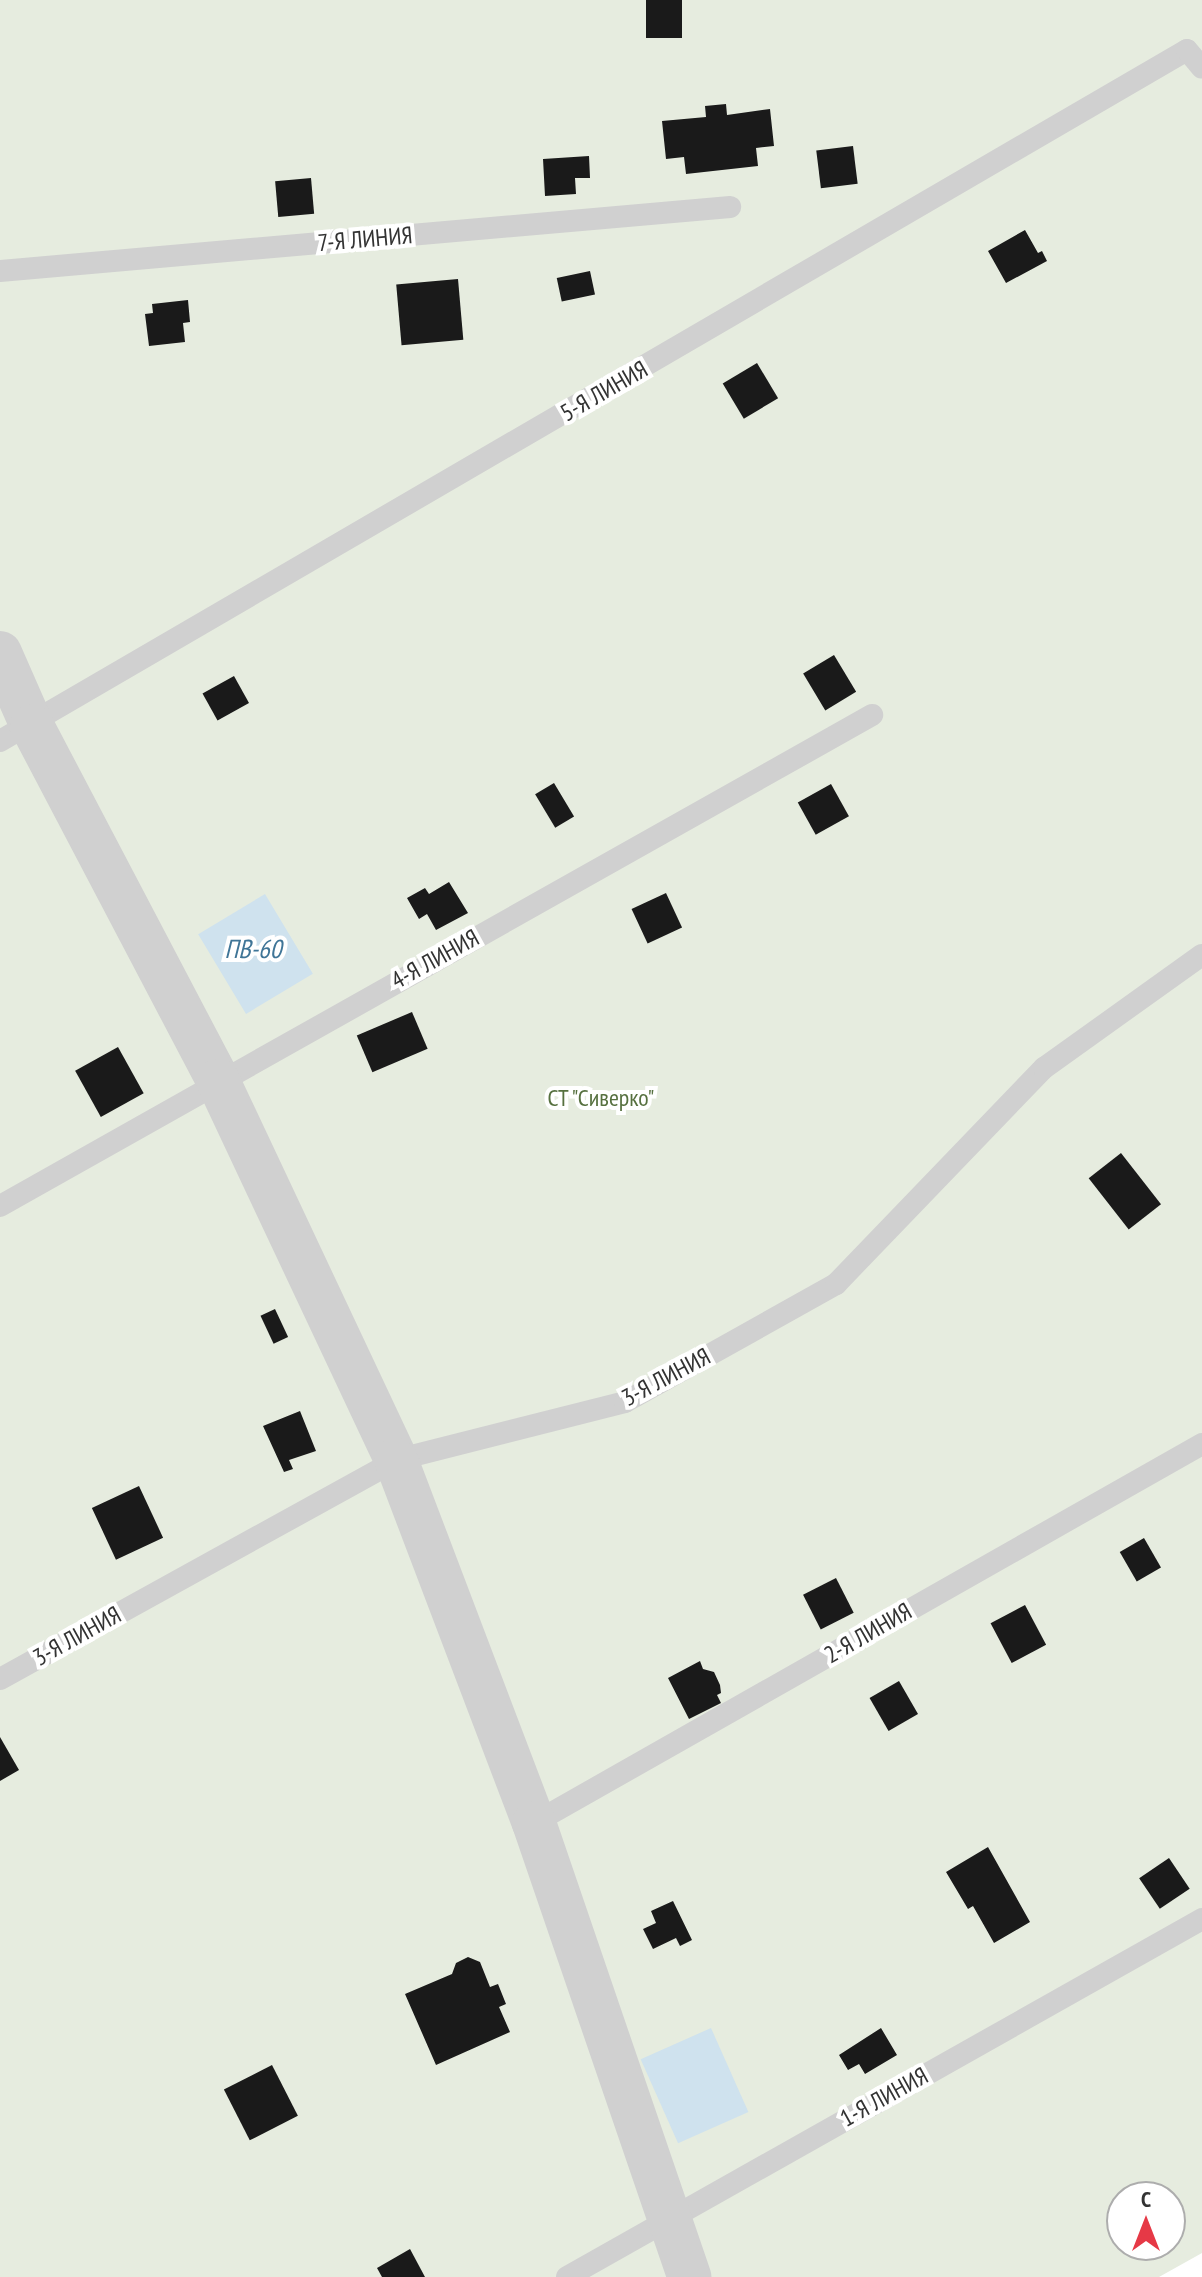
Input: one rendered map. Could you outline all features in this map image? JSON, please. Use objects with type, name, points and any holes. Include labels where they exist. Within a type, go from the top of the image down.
[{"type":"street","points":[[0,653],[16,734],[218,1081],[396,1460],[534,1823],[689,2277]]},
{"type":"lane","name":"5-Я ЛИНИЯ","points":[[16,734],[1187,50],[1202,68]]},
{"type":"lane","name":"7-Я ЛИНИЯ","points":[[0,271],[730,207]]},
{"type":"lane","name":"4-Я ЛИНИЯ","points":[[0,1206],[872,715]]},
{"type":"lane","name":"3-Я ЛИНИЯ","points":[[0,1679],[396,1460],[625,1402],[836,1284],[1044,1068],[1202,955]]},
{"type":"lane","name":"2-Я ЛИНИЯ","points":[[534,1823],[1202,1444]]},
{"type":"lane","name":"1-Я ЛИНИЯ","points":[[567,2277],[1202,1919]]},
{"type":"green space","name":"СТ \"Сиверко\"","points":[[0,0],[1202,0],[1202,2253],[1159,2277],[0,2277]]},
{"type":"water","name":"ПВ-60","points":[[265,894],[313,974],[246,1014],[198,934]]},
{"type":"water","points":[[711,2028],[748,2112],[678,2143],[641,2059]]},
{"type":"building","points":[[646,0],[682,0],[682,38],[646,38]]},
{"type":"building","points":[[726,104],[727,115],[770,109],[774,146],[756,148],[758,166],[686,174],[684,157],[666,159],[662,121],[706,117],[705,106]]},
{"type":"building","points":[[853,146],[858,184],[821,188],[816,151]]},
{"type":"building","points":[[589,156],[590,178],[575,178],[576,194],[545,196],[543,159]]},
{"type":"building","points":[[311,178],[314,214],[278,217],[275,181]]},
{"type":"building","points":[[1025,230],[1038,253],[1042,251],[1047,261],[1006,283],[988,251]]},
{"type":"building","points":[[590,271],[595,294],[562,302],[557,278]]},
{"type":"building","points":[[458,279],[463,340],[402,345],[396,284]]},
{"type":"building","points":[[188,300],[190,322],[183,323],[185,342],[149,346],[145,314],[153,313],[152,304]]},
{"type":"building","points":[[757,363],[778,398],[744,419],[723,384]]},
{"type":"building","points":[[834,655],[856,692],[825,710],[803,674]]},
{"type":"building","points":[[234,676],[249,703],[218,721],[203,693]]},
{"type":"building","points":[[554,783],[574,816],[555,828],[535,794]]},
{"type":"building","points":[[831,784],[849,816],[816,835],[798,802]]},
{"type":"building","points":[[449,882],[468,913],[436,930],[427,914],[419,919],[407,898],[425,888],[429,894]]},
{"type":"building","points":[[666,893],[682,927],[648,943],[632,909]]},
{"type":"building","points":[[412,1012],[428,1049],[372,1072],[357,1035]]},
{"type":"building","points":[[118,1047],[144,1093],[101,1117],[75,1071]]},
{"type":"building","points":[[1121,1153],[1161,1204],[1129,1229],[1089,1178]]},
{"type":"building","points":[[275,1309],[288,1337],[274,1344],[260,1316]]},
{"type":"building","points":[[300,1411],[316,1451],[289,1460],[293,1469],[284,1472],[263,1426]]},
{"type":"building","points":[[139,1486],[163,1538],[116,1560],[92,1508]]},
{"type":"building","points":[[1144,1538],[1161,1567],[1137,1581],[1120,1552]]},
{"type":"building","points":[[836,1578],[854,1613],[821,1630],[803,1595]]},
{"type":"building","points":[[1025,1605],[1046,1645],[1012,1663],[991,1623]]},
{"type":"building","points":[[700,1661],[703,1669],[714,1672],[720,1685],[721,1693],[717,1695],[721,1703],[689,1719],[668,1678]]},
{"type":"building","points":[[899,1681],[918,1714],[889,1731],[870,1698]]},
{"type":"building","points":[[0,1737],[19,1770],[0,1781]]},
{"type":"building","points":[[988,1847],[1030,1922],[994,1943],[973,1906],[968,1909],[946,1872]]},
{"type":"building","points":[[1169,1858],[1190,1889],[1160,1909],[1139,1878]]},
{"type":"building","points":[[673,1901],[692,1940],[680,1946],[676,1938],[653,1949],[643,1929],[656,1923],[651,1911]]},
{"type":"building","points":[[468,1957],[480,1962],[490,1987],[498,1984],[506,2004],[499,2007],[510,2032],[436,2065],[405,1994],[452,1974],[456,1963]]},
{"type":"building","points":[[881,2028],[897,2055],[865,2074],[859,2064],[848,2070],[839,2055]]},
{"type":"building","points":[[272,2065],[298,2116],[250,2140],[224,2090]]},
{"type":"building","points":[[410,2249],[425,2277],[382,2277],[377,2268]]}]
